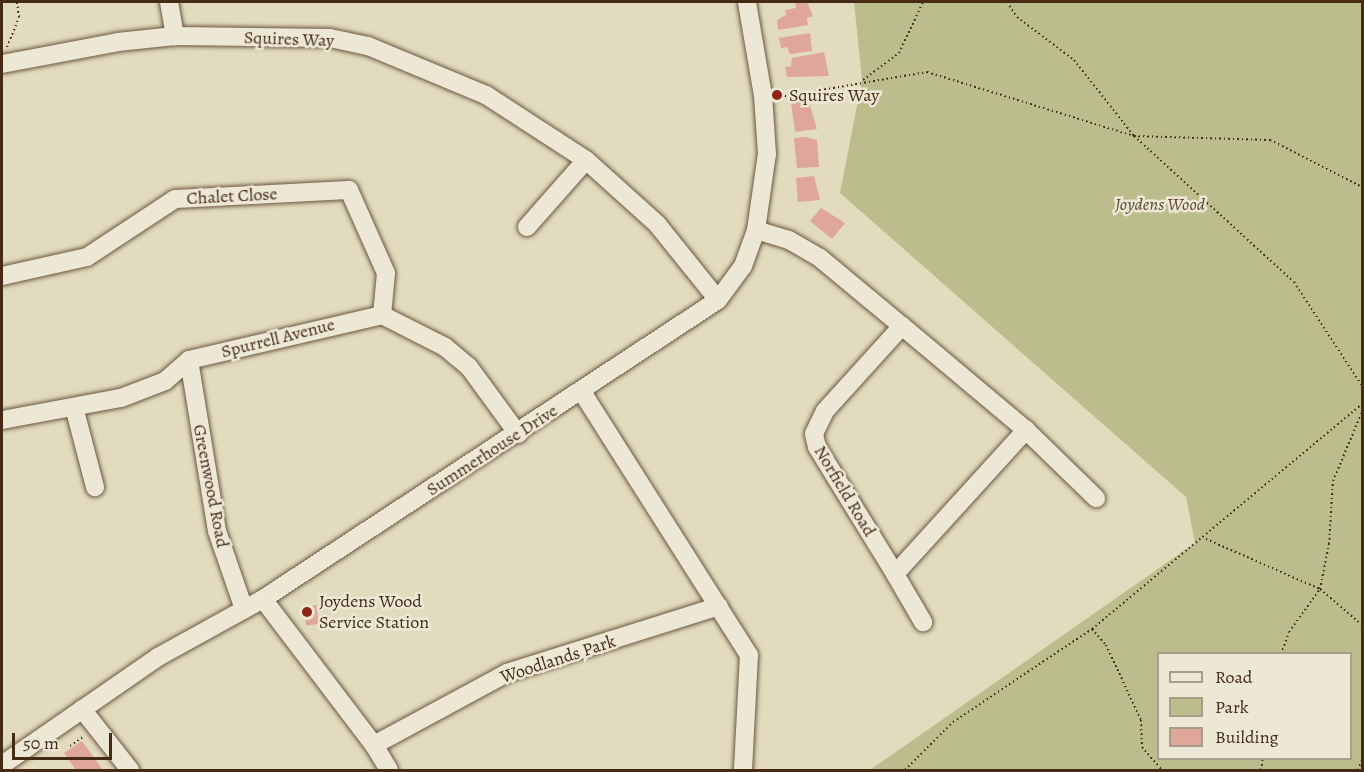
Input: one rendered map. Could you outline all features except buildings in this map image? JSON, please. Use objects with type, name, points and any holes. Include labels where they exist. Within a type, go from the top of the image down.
[{"type":"street","points":[[169,2],[175,36]]},
{"type":"street","name":"Summerhouse Drive","points":[[2,765],[158,657],[263,599],[582,392],[718,300],[743,266],[756,230],[767,154],[764,100],[747,2]]},
{"type":"street","name":"Squires Way","points":[[4,57],[175,36],[330,38],[368,46],[486,95],[586,160],[657,224],[718,300]]},
{"type":"street","points":[[528,227],[586,160]]},
{"type":"street","name":"Chalet Close","points":[[2,276],[87,257],[175,199],[349,190],[386,273],[382,315]]},
{"type":"street","points":[[756,230],[789,240],[820,258],[1026,430],[1096,498]]},
{"type":"street","points":[[382,315],[445,347],[469,367],[518,434]]},
{"type":"street","name":"Spurrell Avenue","points":[[2,420],[121,398],[165,381],[189,360],[382,315]]},
{"type":"street","name":"Norfield Road","points":[[902,326],[825,411],[814,434],[816,447],[923,622]]},
{"type":"street","name":"Greenwood Road","points":[[189,360],[217,531],[244,609]]},
{"type":"street","points":[[582,392],[749,655],[743,771]]},
{"type":"street","points":[[74,407],[95,487]]},
{"type":"street","points":[[895,574],[1026,430]]},
{"type":"street","points":[[263,599],[374,745],[389,771]]},
{"type":"street","name":"Woodlands Park","points":[[374,745],[507,673],[719,606]]},
{"type":"street","points":[[81,709],[130,771]]},
{"type":"path","points":[[4,57],[19,17],[17,2]]},
{"type":"path","points":[[862,80],[899,53],[923,2]]},
{"type":"path","points":[[1007,2],[1017,17],[1074,60],[1134,136],[1294,282],[1362,386]]},
{"type":"path","points":[[764,100],[862,80],[927,72],[1134,136],[1270,140],[1362,187]]},
{"type":"path","points":[[905,771],[953,722],[1092,629],[1206,539],[1261,487],[1362,404]]},
{"type":"path","points":[[1282,652],[1289,632],[1320,590],[1329,544],[1333,481],[1362,412]]},
{"type":"path","points":[[1206,539],[1320,590],[1362,625]]},
{"type":"path","points":[[1092,629],[1106,645],[1141,720],[1142,747],[1162,771]]},
{"type":"path","points":[[70,746],[82,738]]},
{"type":"path","points":[[1358,771],[1362,760]]},
{"type":"green space","name":"Joydens Wood","points":[[854,2],[1362,2],[1362,770],[870,770],[1195,543],[1186,497],[840,193],[862,80]]},
{"type":"place","name":"Squires Way","points":[[777,95]]},
{"type":"place","name":"Joydens Wood Service Station","points":[[307,612]]}]
